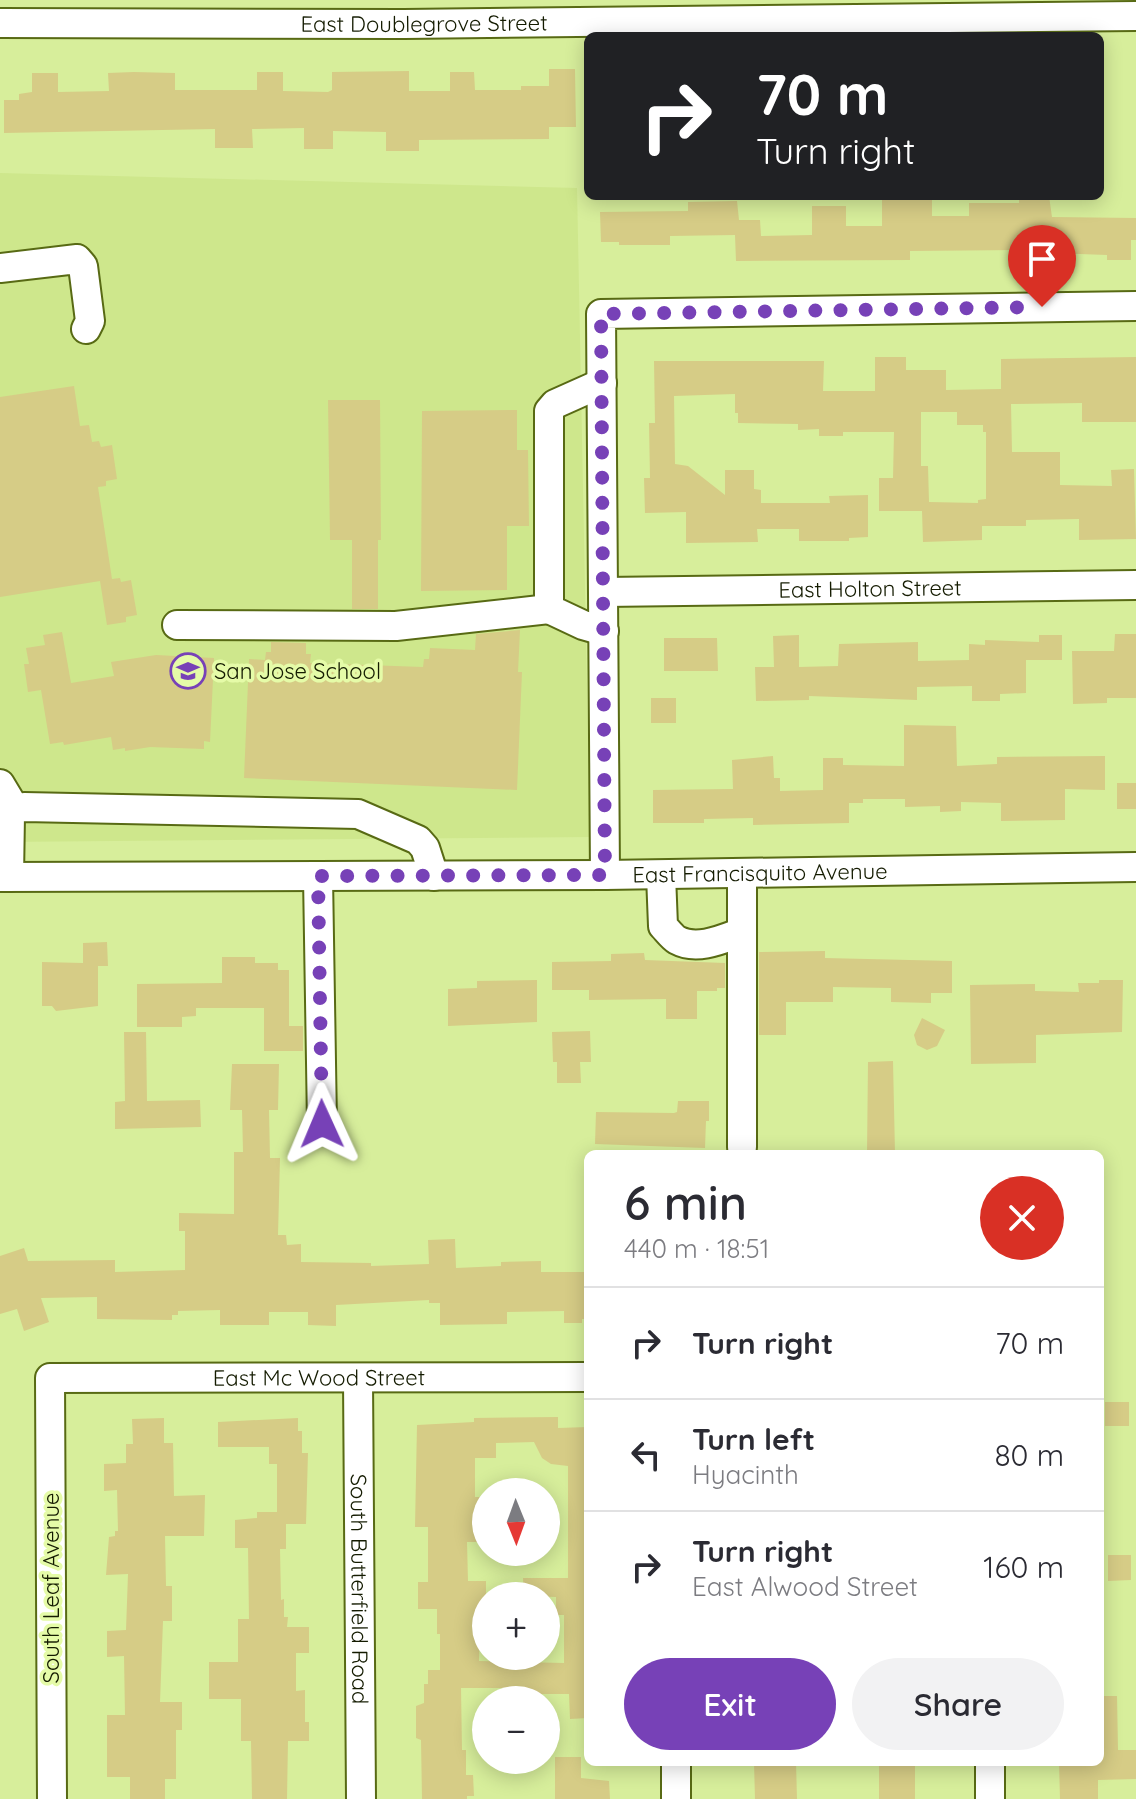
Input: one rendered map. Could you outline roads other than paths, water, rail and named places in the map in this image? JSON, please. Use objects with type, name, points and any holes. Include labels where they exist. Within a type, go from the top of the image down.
[{"type":"street","name":"East Doublegrove Street","points":[[0,23],[133,11],[1136,16]]},
{"type":"street","points":[[0,268],[80,261],[90,321],[86,329]]},
{"type":"street","points":[[605,875],[601,314],[1136,306]]},
{"type":"street","points":[[549,609],[549,411],[555,404],[602,383]]},
{"type":"street","name":"East Holton Street","points":[[604,592],[1136,585]]},
{"type":"street","points":[[177,625],[396,626],[549,609],[604,631]]},
{"type":"street","points":[[0,784],[15,809]]},
{"type":"street","points":[[4,877],[10,815],[15,809],[24,807],[358,814],[418,840],[425,848],[434,876]]},
{"type":"street","name":"East Francisquito Avenue","points":[[4,877],[661,875],[1136,867]]},
{"type":"street","points":[[742,873],[742,1147]]},
{"type":"street","points":[[661,875],[663,926],[678,940],[697,944],[718,941],[742,932]]},
{"type":"street","points":[[318,876],[322,1124]]},
{"type":"street","name":"East Mc Wood Street","points":[[50,1378],[584,1377]]},
{"type":"street","name":"South Leaf Avenue","points":[[50,1378],[52,1799]]},
{"type":"street","name":"South Butterfield Road","points":[[358,1379],[361,1799]]},
{"type":"street","points":[[676,1766],[676,1799]]},
{"type":"street","points":[[990,1766],[990,1799]]},
{"type":"place","name":"San Jose School","points":[[188,671]]}]
